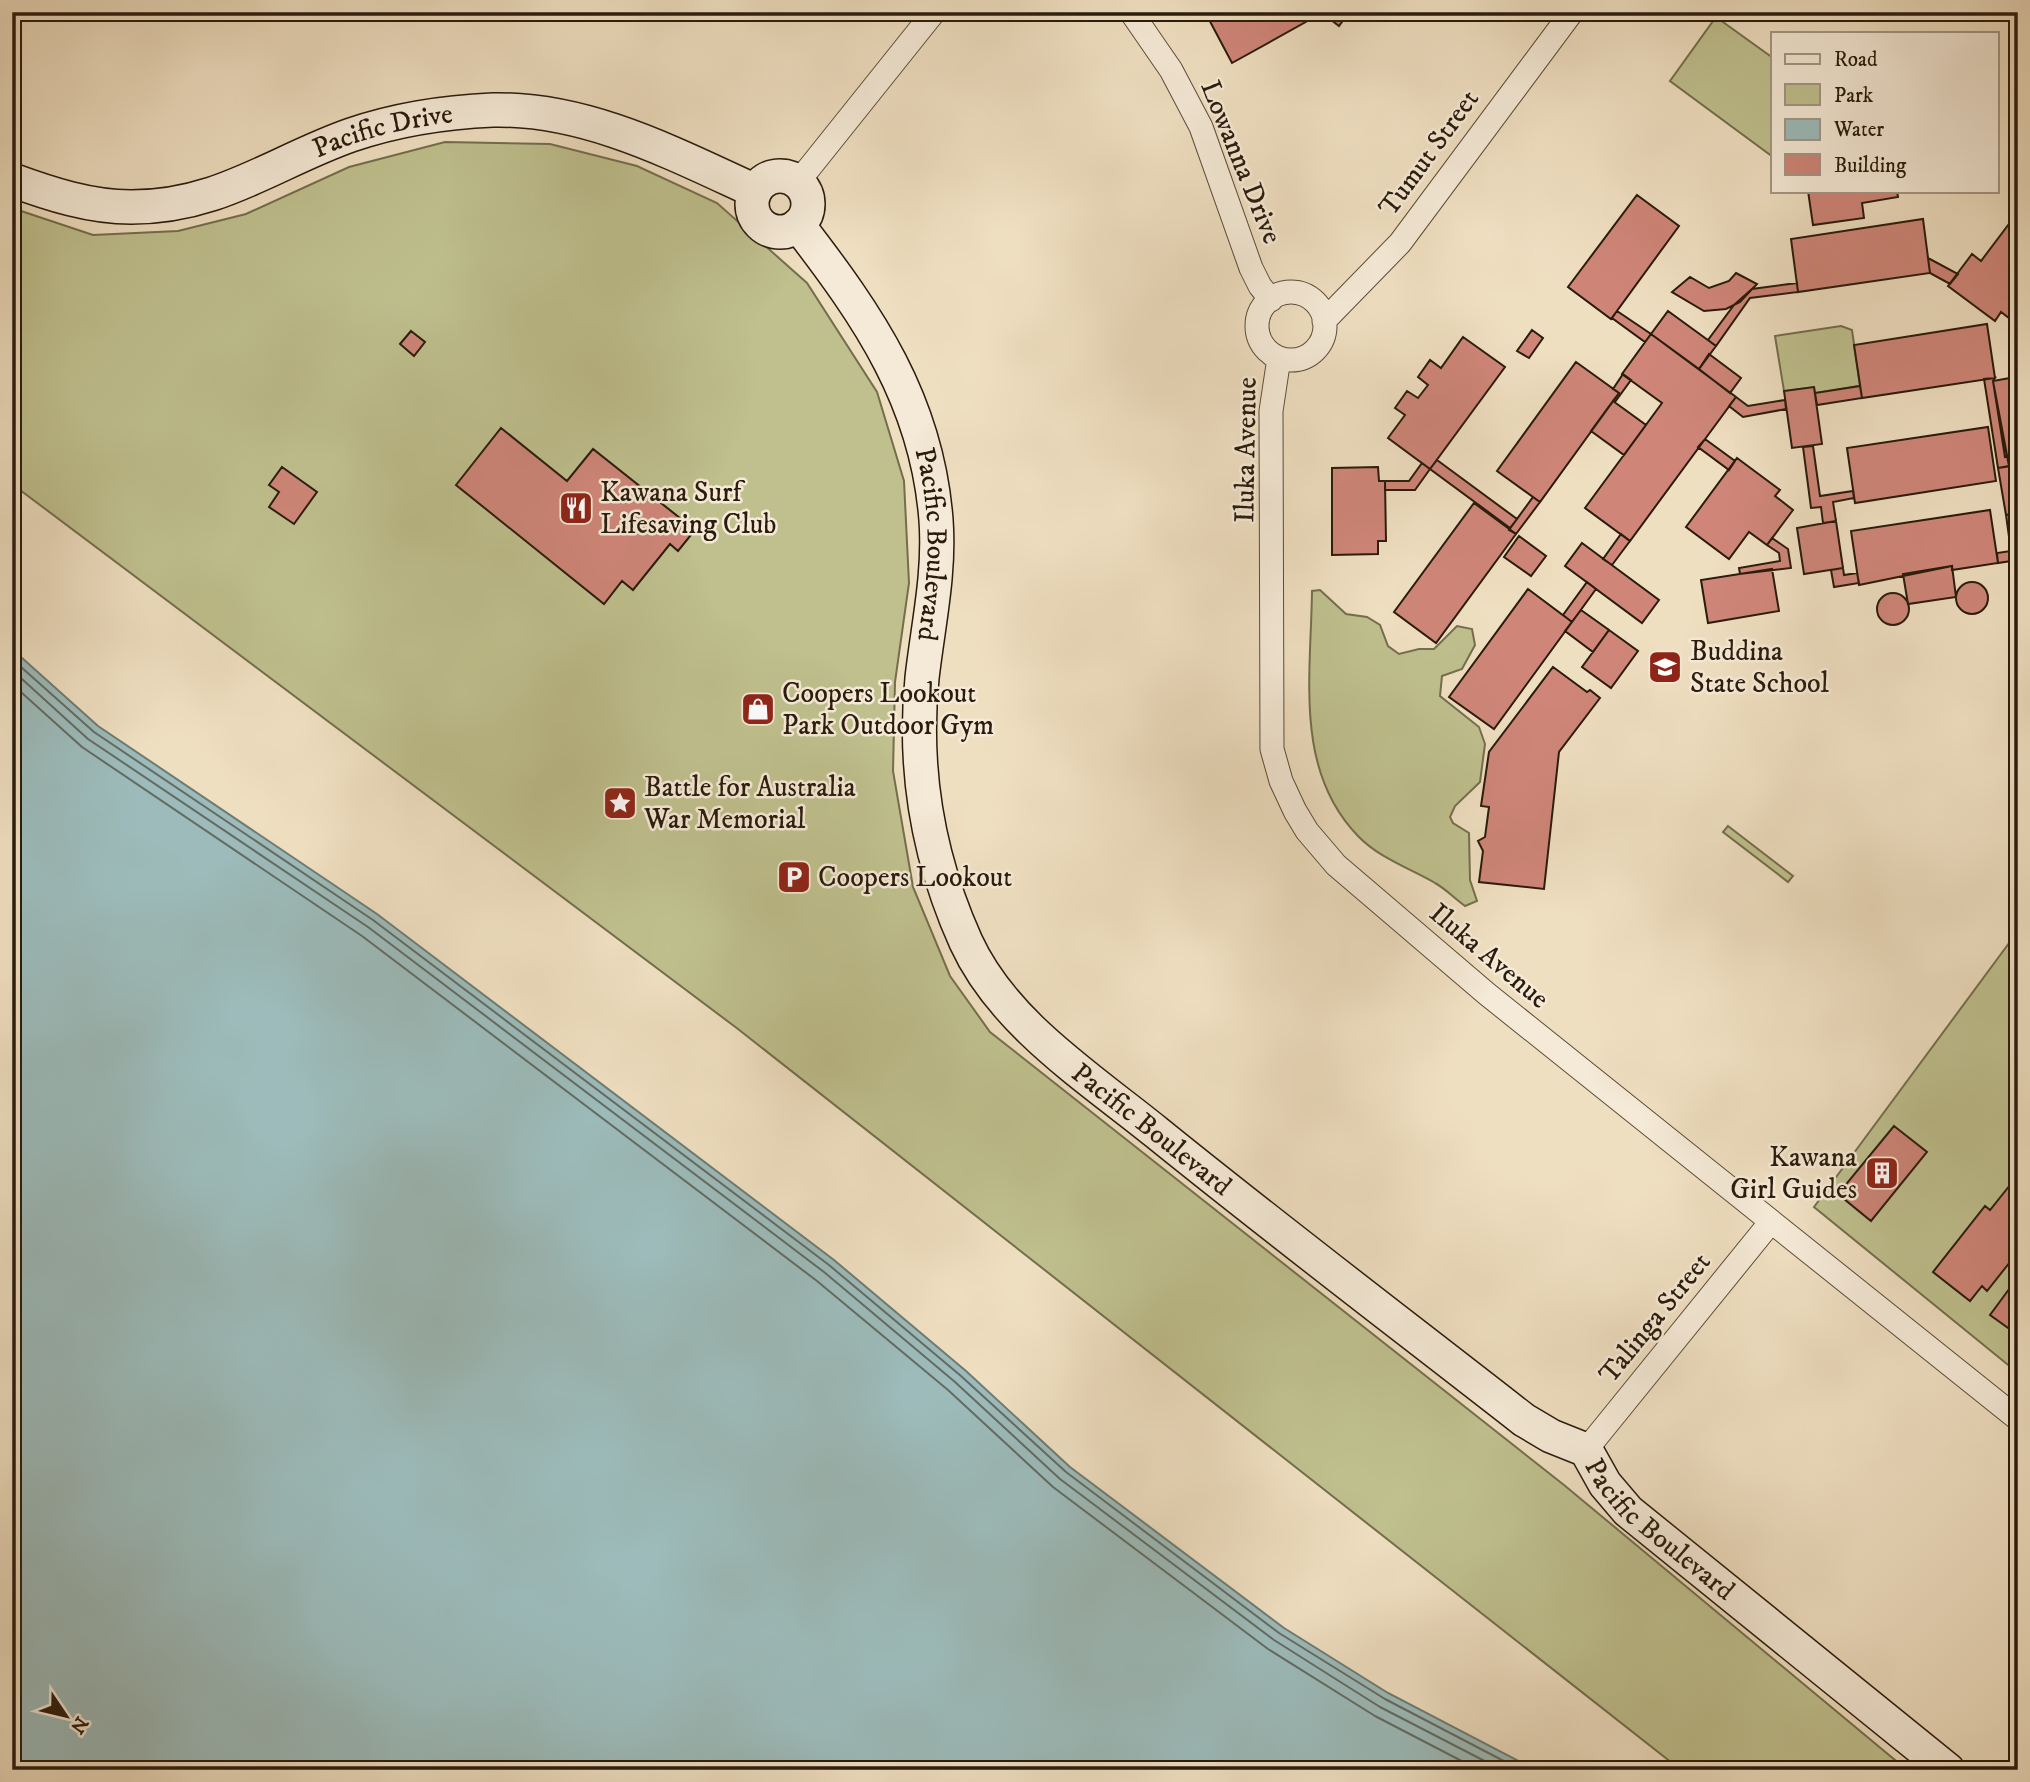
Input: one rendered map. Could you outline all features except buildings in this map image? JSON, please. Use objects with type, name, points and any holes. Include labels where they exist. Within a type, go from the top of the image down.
[{"type":"street","points":[[797,182],[934,12]]},
{"type":"street","name":"Lowanna Drive","points":[[1132,12],[1171,70],[1201,127],[1251,268],[1259,286],[1271,300]]},
{"type":"street","name":"Tumut Street","points":[[1324,321],[1400,243],[1569,13]]},
{"type":"street","name":"Pacific Drive","points":[[12,180],[49,194],[86,202],[131,207],[189,201],[242,185],[351,135],[417,118],[494,110],[584,122],[640,140],[755,191]]},
{"type":"street","points":[[779,176],[797,182],[807,199],[804,218],[798,226],[780,232],[762,226],[752,209],[755,191],[770,178],[779,176]]},
{"type":"street","name":"Pacific Boulevard","points":[[798,226],[848,289],[879,337],[904,387],[925,452],[936,519],[937,568],[922,677],[918,740],[923,795],[934,859],[967,945],[992,984],[1017,1015],[1069,1062],[1216,1181],[1524,1420],[1551,1436],[1587,1450],[1605,1484],[1628,1511],[1948,1770]]},
{"type":"street","points":[[1289,293],[1298,293],[1315,303],[1324,321],[1320,343],[1312,352],[1302,358],[1279,358],[1263,346],[1257,327],[1263,307],[1271,300],[1289,293]]},
{"type":"street","name":"Iluka Avenue","points":[[1279,358],[1271,411],[1274,546],[1272,749],[1281,780],[1307,831],[1336,865],[1403,924],[1770,1223],[2018,1419]]},
{"type":"street","name":"Talinga Street","points":[[1587,1450],[1770,1223]]},
{"type":"green space","points":[[1716,17],[1771,57],[1771,156],[1670,81]]},
{"type":"green space","points":[[445,142],[550,144],[637,166],[717,203],[807,283],[877,392],[904,481],[909,583],[895,682],[893,771],[913,887],[950,976],[990,1032],[1564,1485],[1907,1770],[1681,1770],[738,1029],[12,484],[12,208],[93,235],[178,231],[246,214],[349,167]]},
{"type":"green space","points":[[1841,326],[1852,330],[1860,386],[1815,393],[1814,387],[1784,391],[1775,336]]},
{"type":"green space","points":[[1320,590],[1346,614],[1367,617],[1380,625],[1388,646],[1399,654],[1419,649],[1434,649],[1457,626],[1472,629],[1475,645],[1462,669],[1442,676],[1440,696],[1479,727],[1485,744],[1480,782],[1455,806],[1450,817],[1453,823],[1469,833],[1470,880],[1477,901],[1465,906],[1439,885],[1375,851],[1358,836],[1338,810],[1324,782],[1315,752],[1311,721],[1309,688],[1312,591]]},
{"type":"green space","points":[[1728,826],[1793,876],[1788,882],[1723,832]]},
{"type":"green space","points":[[2018,931],[2018,1373],[1814,1207]]},
{"type":"water","points":[[12,649],[98,726],[377,914],[834,1260],[966,1371],[1070,1467],[1284,1628],[1388,1693],[1536,1770],[12,1770]]},
{"type":"place","name":"Kawana Surf Lifesaving Club","points":[[576,508]]},
{"type":"place","name":"Buddina State School","points":[[1665,667]]},
{"type":"place","name":"Coopers Lookout Park Outdoor Gym","points":[[758,709]]},
{"type":"place","name":"Battle for Australia War Memorial","points":[[620,803]]},
{"type":"place","name":"Coopers Lookout","points":[[794,877]]},
{"type":"place","name":"Kawana Girl Guides","points":[[1882,1173]]}]
